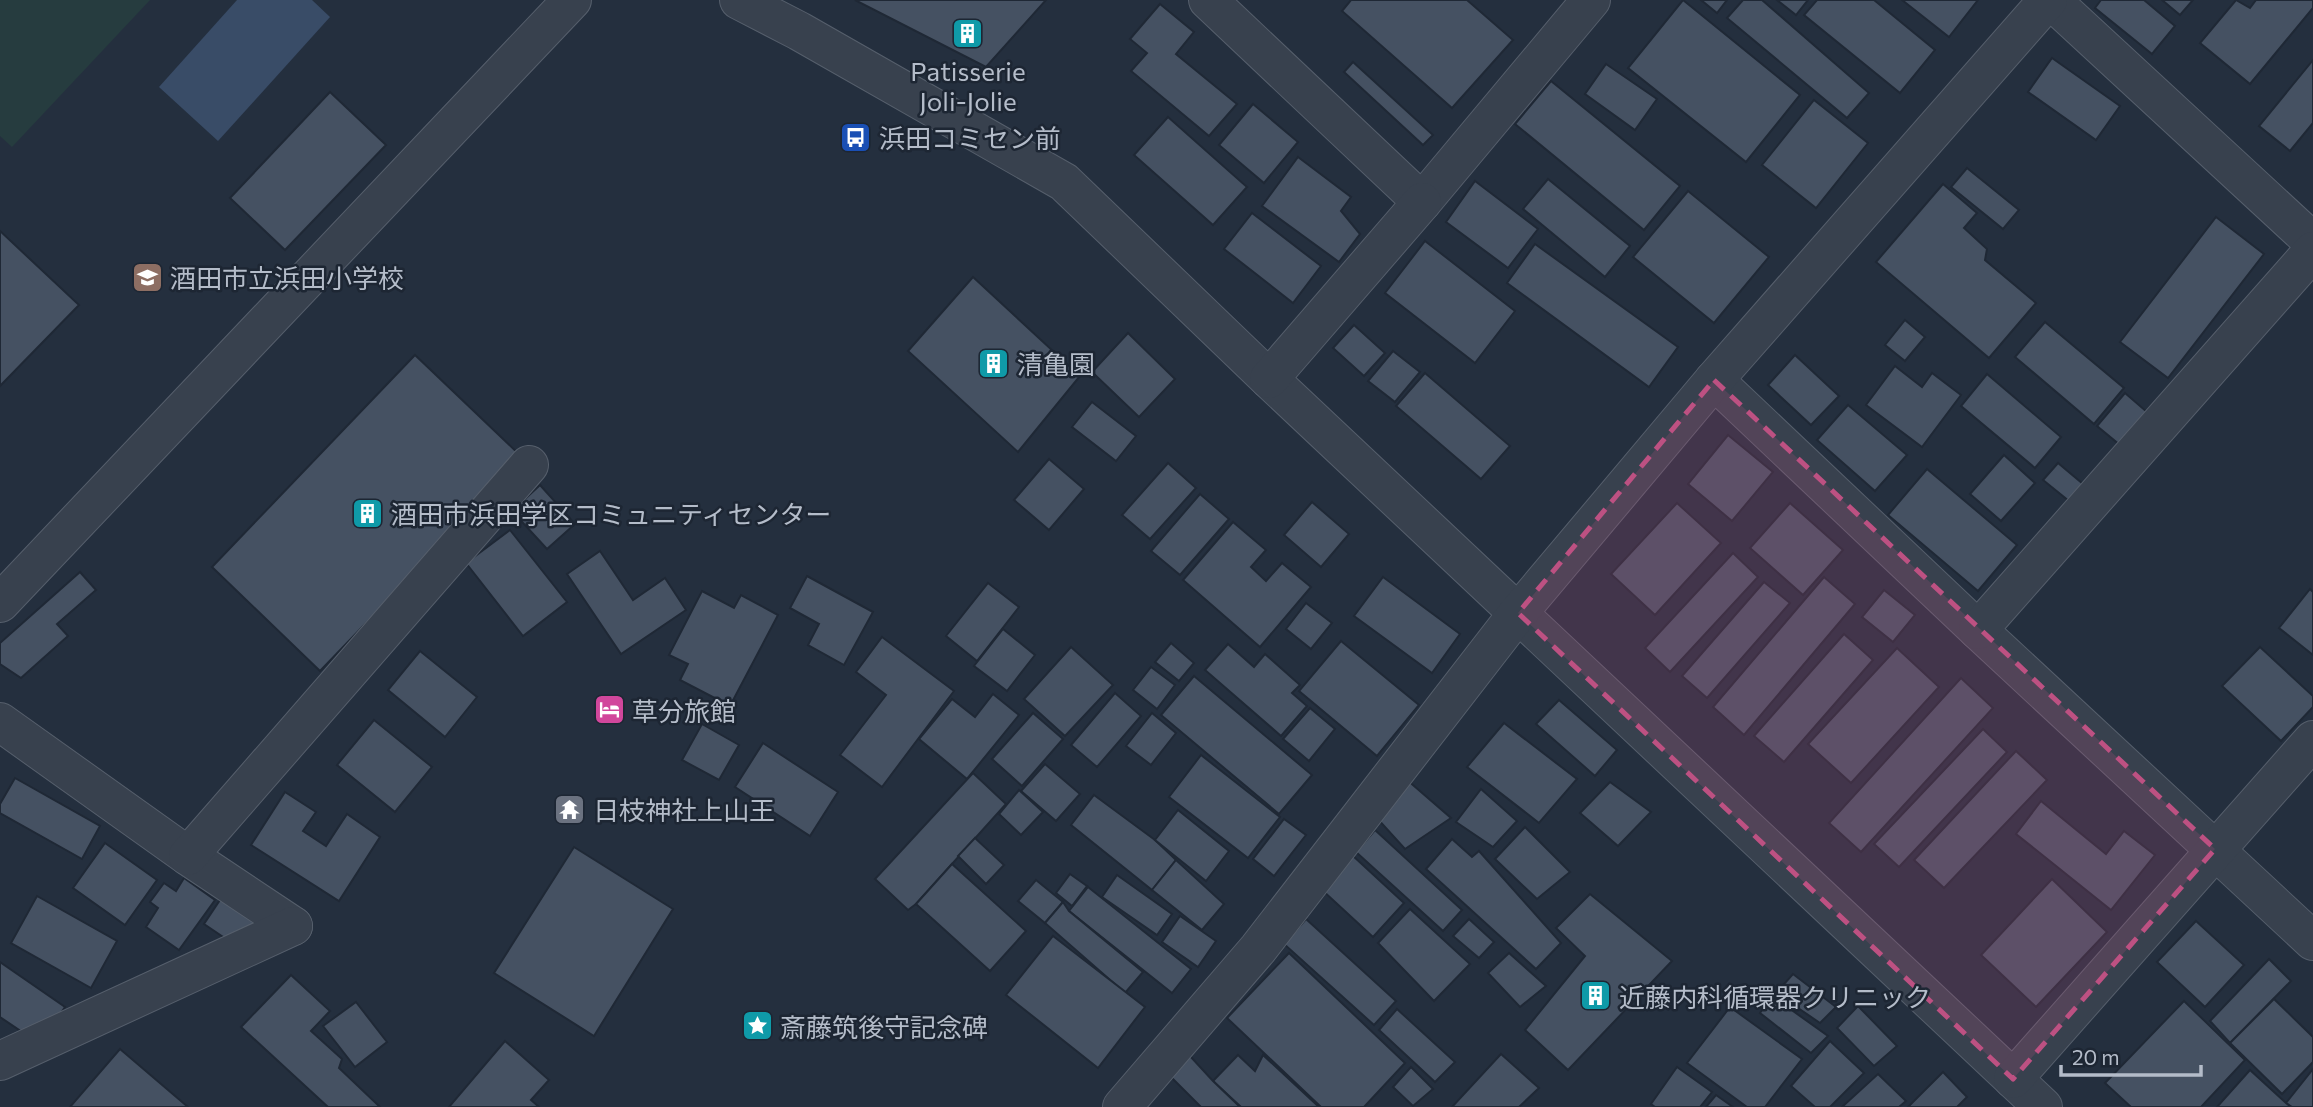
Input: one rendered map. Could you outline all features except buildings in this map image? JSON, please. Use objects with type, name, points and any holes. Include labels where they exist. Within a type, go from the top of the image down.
[{"type":"street","points":[[0,603],[572,0]]},
{"type":"street","points":[[739,0],[799,31],[1064,182],[1269,379],[2043,1107]]},
{"type":"street","points":[[1208,0],[1422,202]]},
{"type":"street","points":[[1269,379],[1591,0]]},
{"type":"street","points":[[1122,1107],[1258,949],[1518,613],[1714,380],[2050,0],[2313,242]]},
{"type":"street","points":[[1978,630],[2313,251]]},
{"type":"street","points":[[1714,380],[2313,941]]},
{"type":"street","points":[[188,856],[529,465]]},
{"type":"street","points":[[0,722],[188,856],[293,926],[0,1061]]},
{"type":"street","points":[[2013,1079],[2313,740]]},
{"type":"highlighted area","points":[[1714,380],[2215,849],[2013,1079],[1518,613]]},
{"type":"green space","points":[[0,0],[150,0],[12,147],[0,136]]},
{"type":"water","points":[[237,0],[312,0],[330,17],[218,141],[159,87]]},
{"type":"place","name":"Patisserie Joli-Jolie","points":[[968,34]]},
{"type":"place","name":"浜田コミセン前","points":[[856,137]]},
{"type":"place","name":"酒田市立浜田小学校","points":[[147,277]]},
{"type":"place","name":"清亀園","points":[[994,363]]},
{"type":"place","name":"酒田市浜田学区コミュニティセンター","points":[[368,513]]},
{"type":"place","name":"草分旅館","points":[[609,710]]},
{"type":"place","name":"日枝神社上山王","points":[[570,809]]},
{"type":"place","name":"近藤内科循環器クリニック","points":[[1596,996]]},
{"type":"place","name":"斎藤筑後守記念碑","points":[[757,1026]]}]
